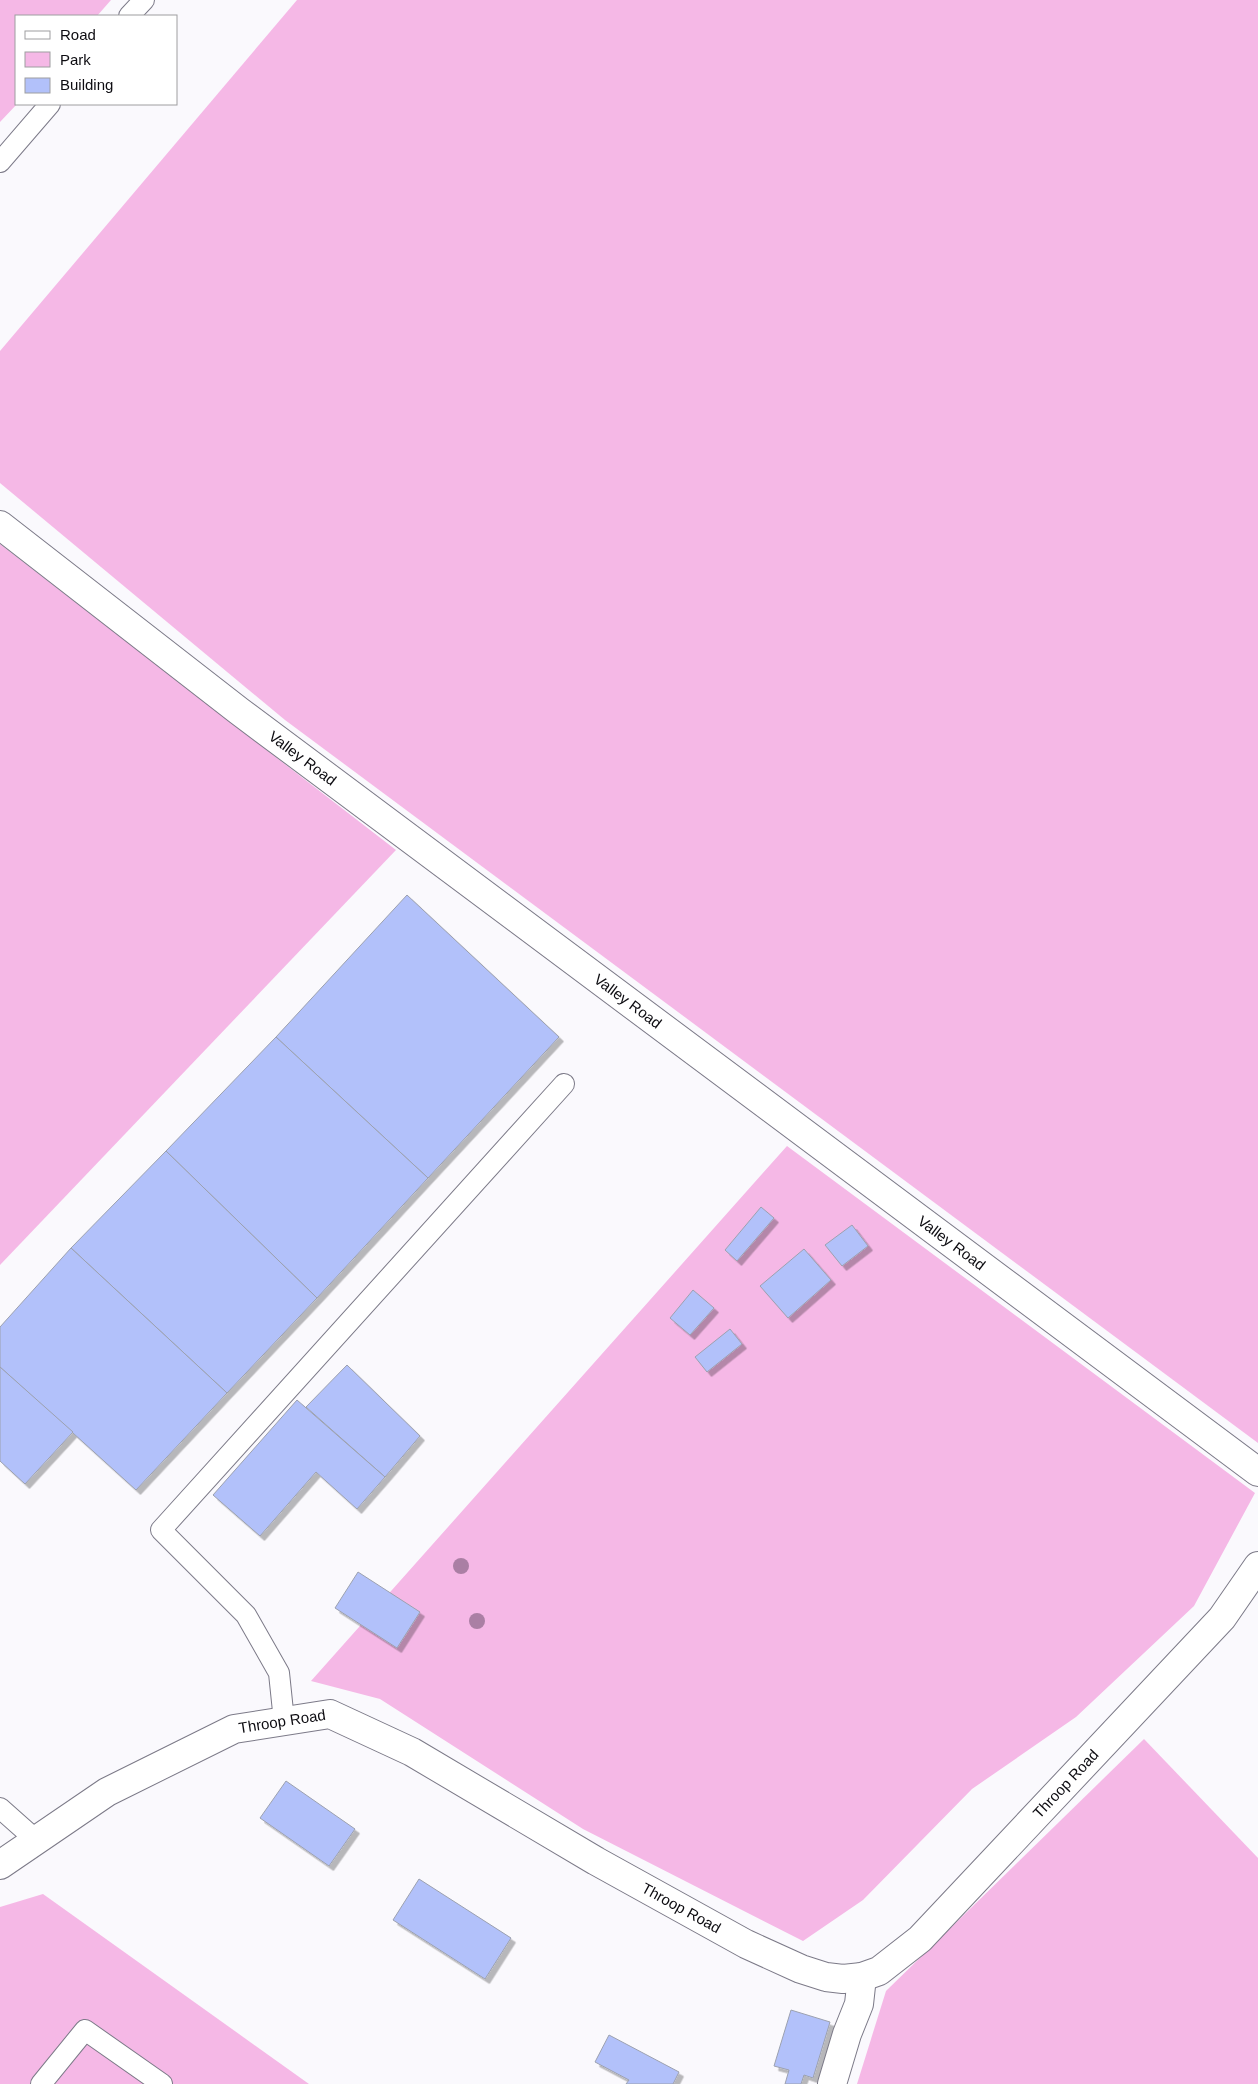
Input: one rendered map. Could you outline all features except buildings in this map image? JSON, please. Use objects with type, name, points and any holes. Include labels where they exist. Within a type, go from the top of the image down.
[{"type":"street","name":"Valley Road","points":[[0,525],[239,711],[1258,1472]]},
{"type":"street","name":"Throop Road","points":[[0,1865],[107,1792],[234,1729],[330,1714],[412,1752],[596,1861],[746,1944],[801,1969],[826,1977],[843,1979],[862,1977],[879,1971],[920,1939],[1222,1618],[1258,1566]]},
{"type":"street","points":[[832,2084],[859,2004],[862,1977]]},
{"type":"lane","points":[[131,15],[144,0]]},
{"type":"lane","points":[[0,162],[49,105]]},
{"type":"lane","points":[[284,1721],[279,1673],[246,1615],[161,1530],[564,1084]]},
{"type":"lane","points":[[0,1808],[36,1840]]},
{"type":"lane","points":[[40,2084],[85,2030],[162,2084]]},
{"type":"green space","points":[[0,0],[111,0],[98,15],[15,15],[16,105],[0,122]]},
{"type":"green space","points":[[297,0],[1258,0],[1258,1443],[285,720],[0,483],[0,351]]},
{"type":"green space","points":[[0,544],[396,850],[0,1265]]},
{"type":"green space","points":[[787,1146],[1255,1493],[1194,1606],[1076,1717],[972,1789],[863,1900],[803,1941],[583,1829],[380,1699],[311,1681]]},
{"type":"green space","points":[[1144,1739],[1258,1858],[1258,2084],[857,2084],[886,1991]]},
{"type":"green space","points":[[43,1894],[309,2084],[0,2084],[0,1907]]}]
